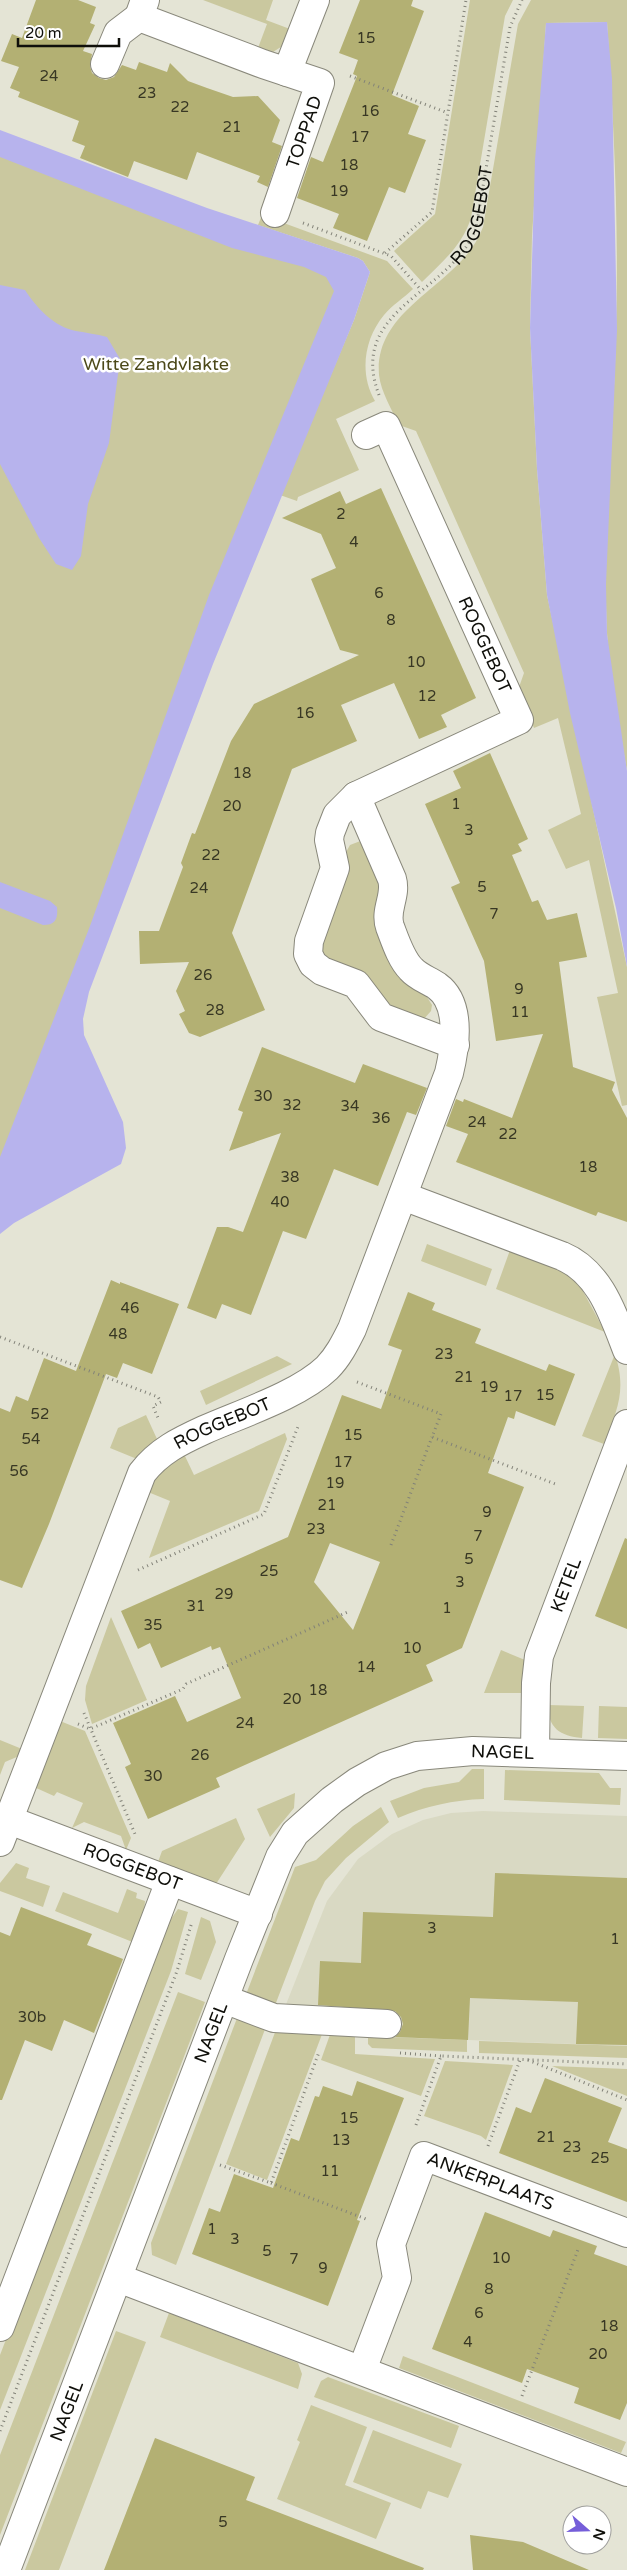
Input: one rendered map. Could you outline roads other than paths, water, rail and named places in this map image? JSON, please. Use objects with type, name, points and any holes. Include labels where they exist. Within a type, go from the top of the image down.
[{"type":"street","points":[[287,72],[315,0]]},
{"type":"street","name":"TOPPAD","points":[[106,64],[118,33],[142,8],[287,72],[320,83],[275,213]]},
{"type":"street","name":"ROGGEBOT","points":[[366,435],[386,426],[519,720],[356,796],[337,815],[329,840],[335,868],[309,941],[310,959],[322,971],[356,984],[381,1017],[455,1045]]},
{"type":"street","name":"ROGGEBOT","points":[[258,1914],[170,1881],[4,1831],[139,1480],[151,1461],[171,1445],[305,1384],[332,1362],[352,1329],[449,1073],[455,1045],[451,1009],[445,995],[437,986],[409,968],[391,928],[388,918],[394,885],[356,796]]},
{"type":"street","points":[[403,1196],[562,1256],[581,1266],[601,1291],[627,1350]]},
{"type":"street","name":"KETEL","points":[[535,1752],[536,1683],[539,1656],[627,1424]]},
{"type":"street","name":"NAGEL","points":[[6,2570],[224,1999],[280,1857],[291,1839],[326,1804],[357,1782],[386,1766],[432,1753],[535,1752],[627,1756]]},
{"type":"street","points":[[0,2327],[170,1881]]},
{"type":"street","points":[[224,1999],[274,2018],[387,2024]]},
{"type":"street","name":"ANKERPLAATS","points":[[362,2370],[397,2278],[391,2244],[424,2156],[627,2233]]},
{"type":"street","points":[[118,2278],[627,2472]]},
{"type":"park label","name":"Witte Zandvlakte","points":[[156,364]]}]
